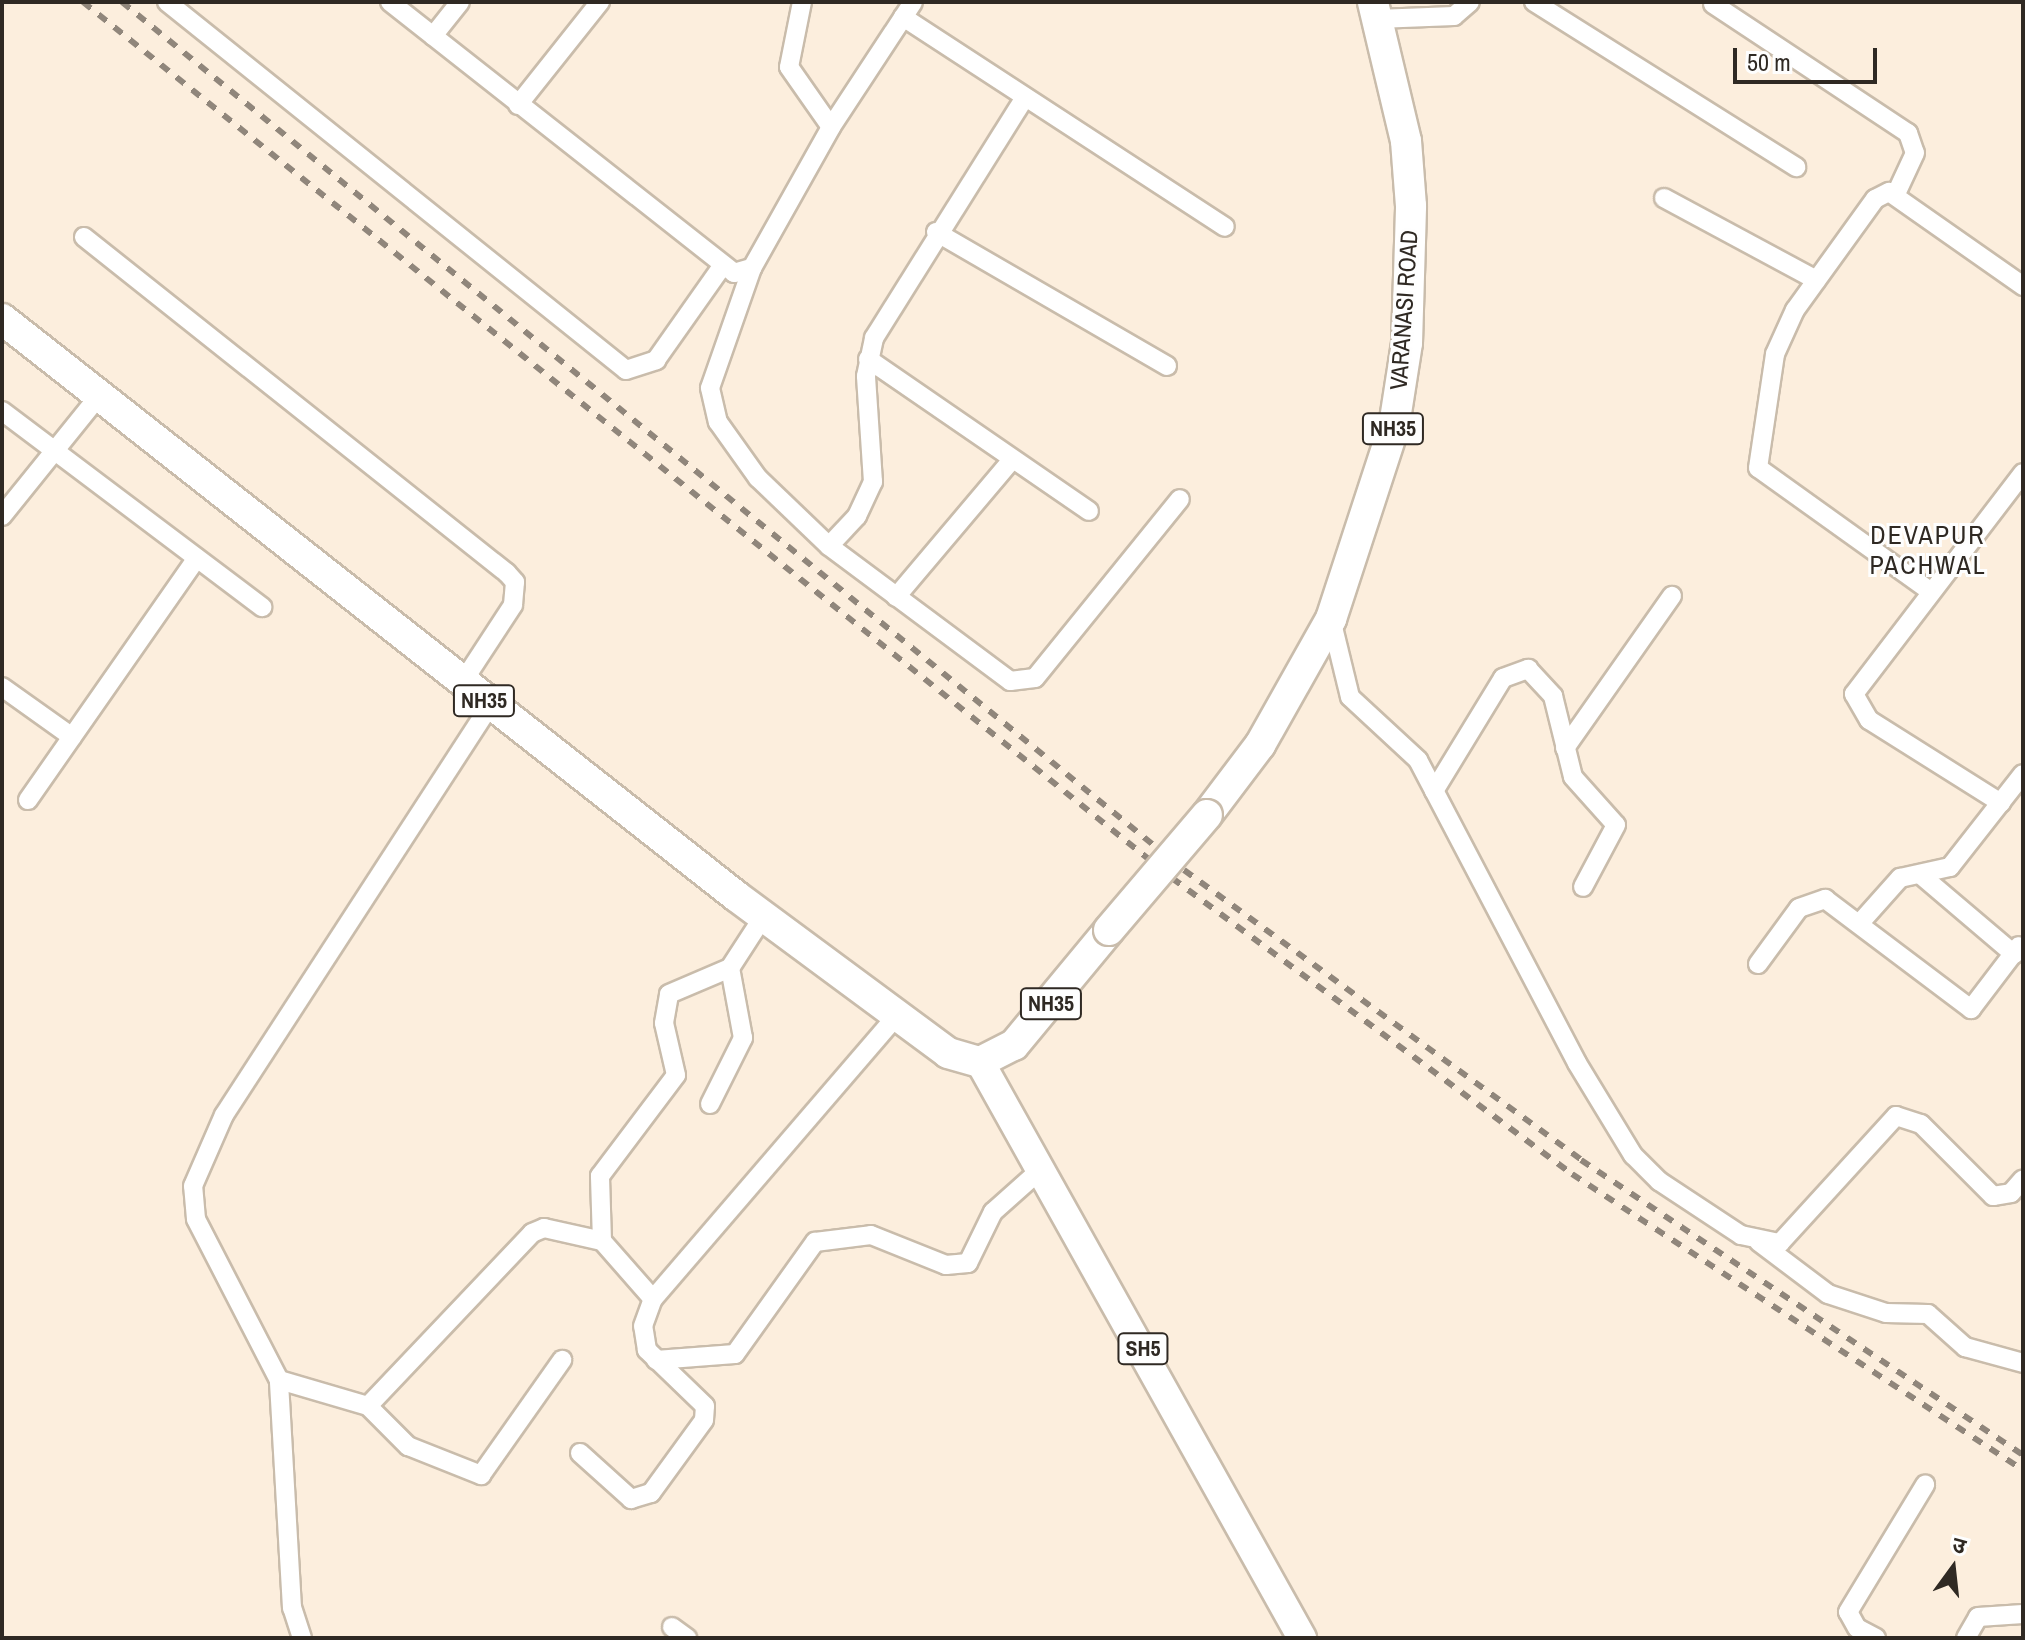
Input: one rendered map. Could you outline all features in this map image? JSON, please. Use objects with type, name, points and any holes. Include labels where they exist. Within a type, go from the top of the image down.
[{"type":"highway","name":"VARANASI ROAD","points":[[980,1062],[1014,1045],[1207,815],[1260,745],[1331,619],[1370,512],[1407,343],[1413,257],[1406,141],[1375,11]]},
{"type":"highway","name":"NH35","points":[[2,319],[763,917],[948,1053],[980,1062]]},
{"type":"main road","name":"SH5","points":[[980,1062],[1302,1638]]},
{"type":"street","points":[[167,2],[626,370],[656,360],[721,268]]},
{"type":"street","points":[[390,2],[721,268],[752,268]]},
{"type":"street","points":[[433,36],[460,2]]},
{"type":"street","points":[[518,105],[600,2]]},
{"type":"street","points":[[802,2],[789,67],[831,127]]},
{"type":"street","points":[[1375,11],[1454,16],[1470,2]]},
{"type":"street","points":[[1534,2],[1796,167]]},
{"type":"street","points":[[1713,4],[1908,133],[1915,153],[1896,194]]},
{"type":"street","points":[[1180,499],[1077,632],[1024,683],[992,671],[829,546],[758,478],[711,411],[710,388],[752,268],[831,127],[908,9],[1025,97],[1225,227]]},
{"type":"street","points":[[829,546],[857,516],[873,482],[868,359],[936,232],[1025,97]]},
{"type":"street","points":[[1930,591],[1758,468],[1775,354],[1816,280],[1875,199],[1896,194],[2023,286]]},
{"type":"street","points":[[1664,198],[1816,280]]},
{"type":"street","points":[[936,232],[1167,366]]},
{"type":"street","points":[[84,237],[515,582],[513,605],[462,683]]},
{"type":"street","points":[[868,359],[1011,461],[1089,511]]},
{"type":"street","points":[[2,516],[99,396]]},
{"type":"street","points":[[2,411],[262,607]]},
{"type":"street","points":[[896,597],[1011,461]]},
{"type":"street","points":[[2001,803],[1858,709],[1860,680],[2023,473]]},
{"type":"street","points":[[28,800],[197,558]]},
{"type":"street","points":[[1565,748],[1672,596]]},
{"type":"street","points":[[1331,619],[1350,697],[1412,752],[1495,918],[1633,1155],[1680,1196],[1759,1242],[1828,1294],[1886,1313],[1928,1314],[1965,1347],[2023,1363]]},
{"type":"street","points":[[1434,791],[1512,670],[1528,669],[1548,686],[1579,787],[1616,825],[1583,887]]},
{"type":"street","points":[[2,687],[72,737]]},
{"type":"street","points":[[302,1638],[292,1608],[279,1380],[196,1219],[193,1186],[203,1154],[490,705]]},
{"type":"street","points":[[1859,924],[1900,878],[1922,876],[1950,867],[2023,774]]},
{"type":"street","points":[[1758,964],[1811,901],[1825,899],[1971,1009],[2020,948],[1922,876]]},
{"type":"street","points":[[653,1299],[602,1241],[597,1191],[604,1165],[676,1075],[664,1023],[669,994],[730,968],[763,917]]},
{"type":"street","points":[[710,1104],[743,1038],[730,968]]},
{"type":"street","points":[[580,1453],[631,1499],[651,1493],[704,1420],[705,1406],[656,1360],[643,1341],[653,1299],[897,1015]]},
{"type":"street","points":[[1759,1242],[1790,1238],[1896,1116],[1921,1124],[1993,1196],[2011,1193],[2023,1179]]},
{"type":"street","points":[[656,1360],[735,1354],[815,1242],[871,1235],[946,1265],[968,1263],[993,1212],[1039,1171]]},
{"type":"street","points":[[368,1406],[532,1233],[544,1228],[602,1241]]},
{"type":"street","points":[[279,1380],[368,1406],[408,1446],[481,1475],[562,1360]]},
{"type":"street","points":[[1876,1638],[1848,1612],[1925,1485]]},
{"type":"street","points":[[1966,1638],[1978,1617],[2023,1614]]},
{"type":"railway","points":[[83,2],[1172,878],[1572,1174],[2023,1470]]},
{"type":"railway","points":[[122,2],[1184,870],[1581,1160],[2023,1455]]},
{"type":"district","name":"DEVAPUR PACHWAL","points":[[1928,550]]}]
